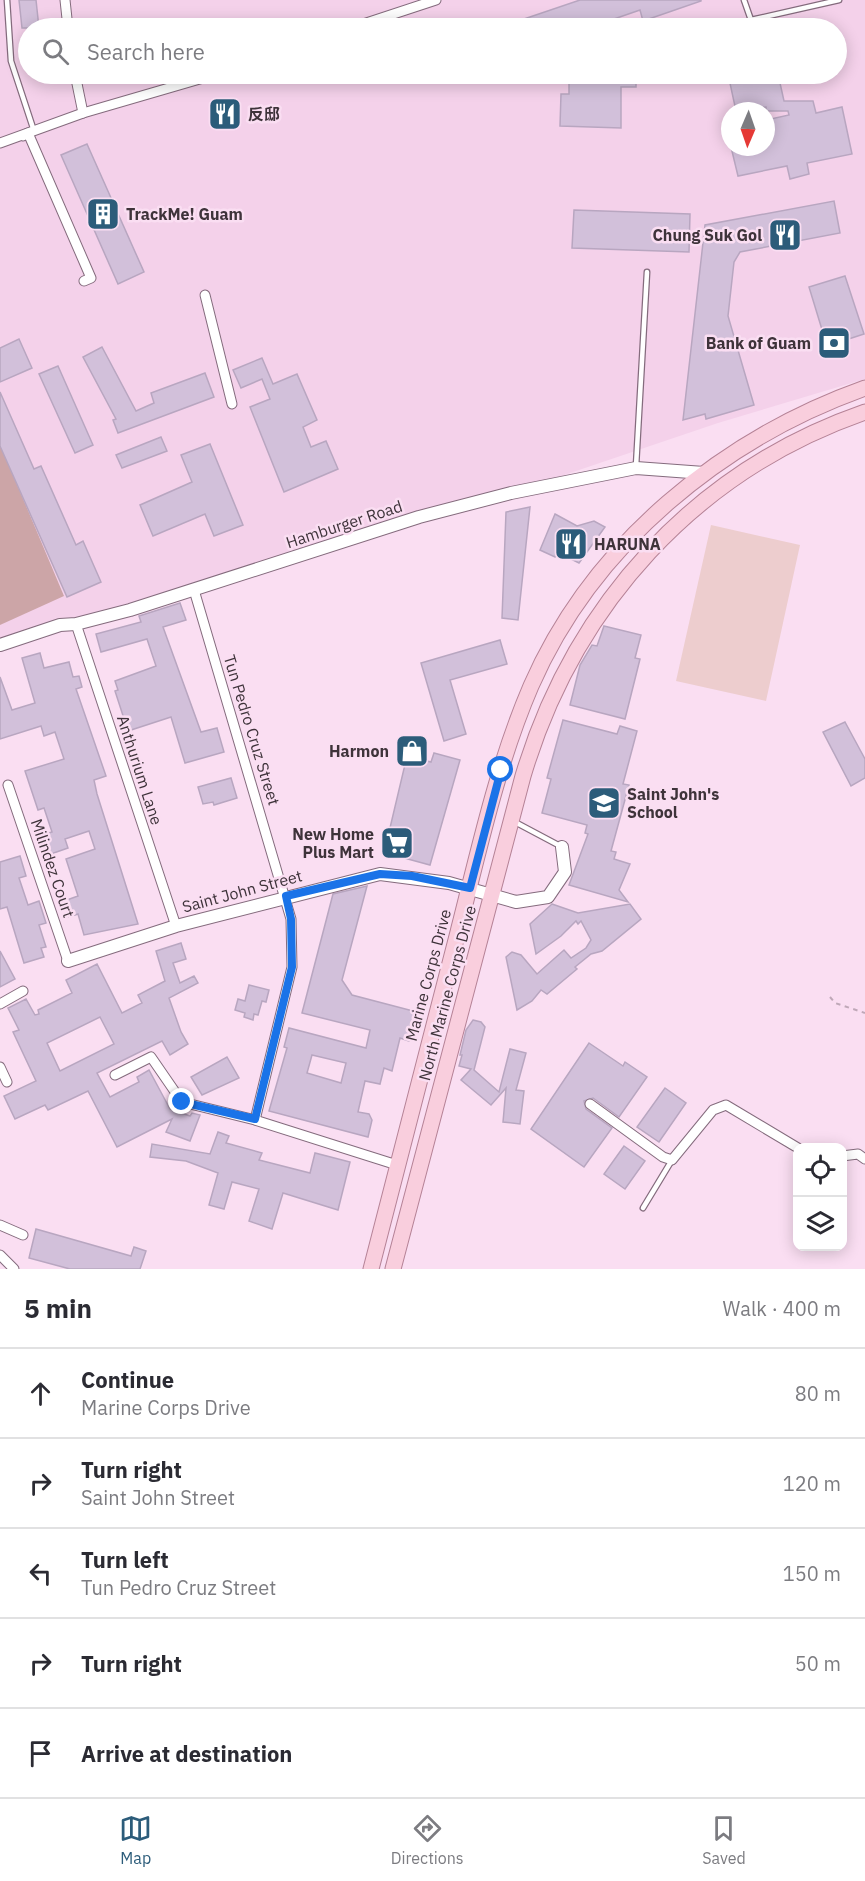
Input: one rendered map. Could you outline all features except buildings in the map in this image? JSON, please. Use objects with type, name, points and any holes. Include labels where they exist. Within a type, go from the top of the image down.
[{"type":"main road","name":"Marine Corps Drive","points":[[370,1269],[510,739],[532,684],[553,643],[596,580],[634,534],[704,473],[783,422],[865,388]]},
{"type":"main road","name":"North Marine Corps Drive","points":[[393,1269],[511,820],[532,746],[557,685],[597,615],[638,563],[681,521],[742,474],[794,442],[865,412]]},
{"type":"street","points":[[65,0],[67,18]]},
{"type":"street","points":[[377,18],[416,3],[436,0]]},
{"type":"street","points":[[77,84],[83,113]]},
{"type":"street","points":[[0,143],[83,113],[183,84]]},
{"type":"street","points":[[0,148],[31,132]]},
{"type":"street","points":[[31,132],[92,278],[84,281]]},
{"type":"street","points":[[205,295],[232,404]]},
{"type":"street","name":"Hamburger Road","points":[[0,645],[60,624],[76,624],[194,590],[467,503],[636,468],[704,473]]},
{"type":"street","name":"Tun Pedro Cruz Street","points":[[194,590],[291,919],[292,967],[255,1119]]},
{"type":"street","name":"Anthurium Lane","points":[[76,624],[176,926]]},
{"type":"street","name":"Milindez Court","points":[[8,784],[68,961]]},
{"type":"street","name":"Saint John Street","points":[[68,961],[176,926],[286,896],[380,874],[412,876],[470,888],[516,902],[548,897],[564,872],[562,847]]},
{"type":"street","points":[[0,1004],[23,991]]},
{"type":"street","points":[[115,1075],[151,1057],[182,1102],[255,1119],[397,1166]]},
{"type":"street","points":[[0,1067],[7,1082]]},
{"type":"street","points":[[590,1104],[663,1157],[672,1160],[713,1110],[726,1105],[793,1145]]},
{"type":"street","points":[[847,1155],[858,1154],[865,1159]]},
{"type":"street","points":[[0,1225],[23,1235]]},
{"type":"street","points":[[0,1255],[14,1269]]},
{"type":"lane","points":[[7,0],[11,61],[31,132]]},
{"type":"lane","points":[[744,0],[750,18]]},
{"type":"lane","points":[[760,18],[839,0]]},
{"type":"lane","points":[[636,468],[647,272]]},
{"type":"lane","points":[[511,820],[562,847]]},
{"type":"lane","points":[[643,1208],[672,1160]]},
{"type":"path","points":[[830,997],[836,1004],[865,1013]]},
{"type":"shaded area","points":[[0,0],[865,0],[865,379],[718,423],[511,493],[0,645]]},
{"type":"shaded area","points":[[0,444],[64,596],[0,625]]},
{"type":"shaded area","points":[[711,525],[800,545],[766,701],[676,681]]},
{"type":"place","name":"反邸","points":[[225,114]]},
{"type":"place","name":"TrackMe! Guam","points":[[103,214]]},
{"type":"place","name":"Chung Suk Gol","points":[[785,235]]},
{"type":"place","name":"Bank of Guam","points":[[834,343]]},
{"type":"place","name":"HARUNA","points":[[571,544]]},
{"type":"place","name":"Harmon","points":[[412,751]]},
{"type":"place","name":"Saint John's School","points":[[604,803]]},
{"type":"place","name":"New Home Plus Mart","points":[[397,843]]},
{"type":"route","points":[[182,1102],[255,1119],[292,967],[291,919],[286,896],[364,876],[394,873],[470,888],[501,770]]}]
